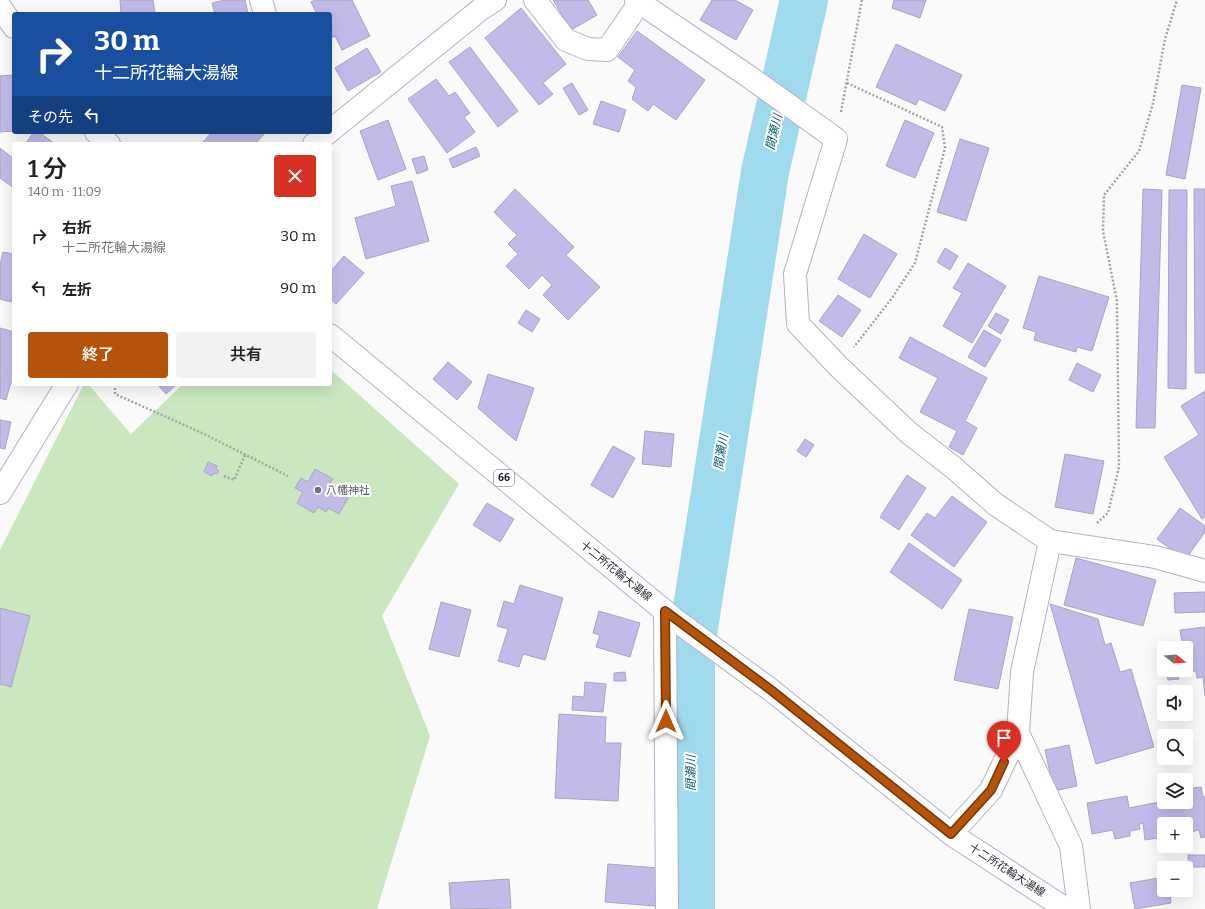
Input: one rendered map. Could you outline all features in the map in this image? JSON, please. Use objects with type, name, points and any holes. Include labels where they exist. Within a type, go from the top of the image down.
[{"type":"street","points":[[261,0],[264,12]]},
{"type":"street","points":[[332,130],[481,9],[495,0]]},
{"type":"street","points":[[535,0],[566,40],[588,50],[607,50],[638,1],[748,76],[836,139],[795,274],[798,324],[839,367],[910,433],[954,468],[995,504],[1050,541],[1155,557],[1205,571]]},
{"type":"street","points":[[0,8],[12,24]]},
{"type":"street","points":[[98,134],[107,142]]},
{"type":"street","points":[[316,142],[326,134]]},
{"type":"street","name":"十二所花輪大湯線","points":[[332,337],[672,616],[771,690],[951,834],[1066,909]]},
{"type":"street","points":[[1,489],[66,386]]},
{"type":"street","points":[[951,834],[991,790],[1018,733],[1022,672],[1050,541]]},
{"type":"street","points":[[667,909],[672,616]]},
{"type":"street","points":[[1018,733],[1071,846],[1079,909]]},
{"type":"path","points":[[836,139],[862,0]]},
{"type":"path","points":[[1093,527],[1108,513],[1119,467],[1117,301],[1103,231],[1104,195],[1139,151],[1152,103],[1165,39],[1177,0]]},
{"type":"path","points":[[839,367],[892,298],[915,263],[945,148],[942,127],[847,83]]},
{"type":"path","points":[[115,386],[115,394],[245,454],[288,476]]},
{"type":"path","points":[[224,476],[234,480],[245,454]]},
{"type":"green space","points":[[332,371],[459,484],[382,616],[430,736],[377,909],[0,909],[0,550],[83,386],[90,386],[131,434],[181,386],[332,386]]},
{"type":"building","points":[[120,0],[153,0],[155,12],[121,12]]},
{"type":"building","points":[[225,0],[245,0],[248,12],[214,12],[212,3]]},
{"type":"building","points":[[315,0],[352,0],[370,36],[342,50],[335,36],[332,37],[332,12],[316,12],[311,2]]},
{"type":"building","points":[[553,0],[588,0],[597,15],[571,30]]},
{"type":"building","points":[[712,0],[735,0],[753,10],[736,40],[700,20]]},
{"type":"building","points":[[894,0],[926,0],[920,18],[892,8]]},
{"type":"building","points":[[521,8],[566,64],[543,83],[553,94],[539,105],[485,38]]},
{"type":"building","points":[[637,31],[705,80],[676,120],[653,104],[648,111],[632,99],[636,87],[628,81],[635,70],[618,57]]},
{"type":"building","points":[[896,44],[962,75],[945,111],[919,99],[916,105],[876,87]]},
{"type":"building","points":[[470,47],[518,111],[498,127],[449,62]]},
{"type":"building","points":[[367,48],[381,72],[348,91],[335,68]]},
{"type":"building","points":[[12,75],[12,131],[0,132],[0,76]]},
{"type":"building","points":[[436,79],[449,96],[455,92],[470,113],[464,117],[475,132],[447,153],[408,99]]},
{"type":"building","points":[[572,83],[588,110],[579,115],[563,88]]},
{"type":"building","points":[[1182,85],[1201,88],[1185,179],[1166,175]]},
{"type":"building","points":[[601,101],[626,110],[619,132],[593,124]]},
{"type":"building","points":[[388,120],[406,169],[378,180],[360,131]]},
{"type":"building","points":[[905,120],[934,133],[915,178],[886,166]]},
{"type":"building","points":[[32,134],[42,134],[52,142],[26,142]]},
{"type":"building","points":[[210,134],[264,134],[257,142],[203,142]]},
{"type":"building","points":[[960,139],[989,148],[966,221],[937,212]]},
{"type":"building","points":[[476,147],[480,156],[453,168],[449,159]]},
{"type":"building","points":[[0,148],[12,157],[12,187],[0,178]]},
{"type":"building","points":[[424,156],[428,170],[417,174],[412,159]]},
{"type":"building","points":[[412,181],[429,241],[366,259],[355,218],[396,206],[391,186]]},
{"type":"building","points":[[515,189],[574,247],[566,255],[600,287],[568,320],[543,295],[552,285],[542,275],[529,289],[506,266],[518,254],[508,244],[517,235],[494,212]]},
{"type":"building","points":[[1143,189],[1162,190],[1155,428],[1136,428]]},
{"type":"building","points":[[1194,189],[1205,189],[1205,373],[1195,373]]},
{"type":"building","points":[[1169,190],[1187,190],[1186,389],[1168,388]]},
{"type":"building","points":[[864,234],[897,254],[870,298],[838,279]]},
{"type":"building","points":[[945,248],[958,256],[950,270],[937,262]]},
{"type":"building","points":[[3,252],[12,254],[11,302],[0,299],[0,265]]},
{"type":"building","points":[[344,256],[364,273],[336,304],[332,300],[332,270]]},
{"type":"building","points":[[968,263],[1006,286],[972,343],[943,326],[962,293],[953,288]]},
{"type":"building","points":[[1039,276],[1109,297],[1092,351],[1077,347],[1076,352],[1034,340],[1036,332],[1023,328]]},
{"type":"building","points":[[838,295],[861,310],[842,337],[819,321]]},
{"type":"building","points":[[526,310],[540,319],[532,332],[518,323]]},
{"type":"building","points":[[996,313],[1009,320],[1001,334],[988,326]]},
{"type":"building","points":[[0,328],[12,331],[12,382],[6,400],[0,398]]},
{"type":"building","points":[[984,330],[1001,340],[985,367],[968,357]]},
{"type":"building","points":[[910,337],[987,378],[965,421],[977,428],[963,455],[949,447],[957,431],[920,412],[938,378],[899,358]]},
{"type":"building","points":[[448,362],[472,382],[457,400],[433,379]]},
{"type":"building","points":[[1077,363],[1101,375],[1093,392],[1069,380]]},
{"type":"building","points":[[488,374],[534,388],[516,441],[478,408]]},
{"type":"building","points":[[159,386],[175,386],[166,394]]},
{"type":"building","points":[[1205,391],[1205,517],[1202,519],[1164,457],[1199,435],[1181,406]]},
{"type":"building","points":[[0,420],[11,422],[5,449],[0,448]]},
{"type":"building","points":[[645,431],[674,434],[671,467],[642,464]]},
{"type":"building","points":[[805,439],[814,445],[806,457],[797,451]]},
{"type":"building","points":[[613,446],[635,458],[613,498],[591,485]]},
{"type":"building","points":[[1065,454],[1104,461],[1093,514],[1055,507]]},
{"type":"building","points":[[208,462],[217,466],[216,469],[219,471],[217,474],[213,473],[212,476],[204,472]]},
{"type":"building","name":"八幡神社","points":[[315,469],[333,479],[330,483],[339,488],[337,492],[348,498],[339,514],[328,508],[326,512],[318,507],[314,513],[297,503],[303,492],[295,488],[301,478],[308,482]]},
{"type":"building","points":[[907,475],[926,488],[899,530],[880,517]]},
{"type":"building","points":[[952,496],[987,522],[954,567],[911,535],[927,513],[935,518]]},
{"type":"building","points":[[487,503],[514,519],[500,542],[473,525]]},
{"type":"building","points":[[1180,508],[1205,526],[1205,532],[1185,560],[1157,539]]},
{"type":"building","points":[[909,543],[962,580],[942,609],[890,572]]},
{"type":"building","points":[[1076,558],[1156,580],[1143,626],[1064,605]]},
{"type":"building","points":[[520,585],[563,598],[545,660],[523,654],[519,667],[498,661],[508,629],[497,626],[504,601],[514,604]]},
{"type":"building","points":[[1205,592],[1205,612],[1175,613],[1174,593]]},
{"type":"building","points":[[441,602],[471,610],[459,657],[429,649]]},
{"type":"building","points":[[1050,604],[1098,619],[1105,645],[1111,643],[1120,672],[1131,669],[1154,747],[1096,764]]},
{"type":"building","points":[[0,608],[30,616],[11,687],[0,684]]},
{"type":"building","points":[[969,609],[1013,617],[998,689],[954,680]]},
{"type":"building","points":[[599,611],[640,623],[630,657],[596,647],[600,635],[593,633]]},
{"type":"building","points":[[1205,627],[1205,696],[1203,677],[1197,678],[1196,671],[1193,671],[1193,641],[1182,641],[1180,630]]},
{"type":"building","points":[[625,672],[626,681],[614,681],[614,673]]},
{"type":"building","points":[[1167,677],[1179,677],[1179,679],[1168,680]]},
{"type":"building","points":[[585,682],[606,684],[603,712],[572,710],[573,696],[584,697]]},
{"type":"building","points":[[559,714],[606,717],[605,743],[621,743],[618,801],[555,798]]},
{"type":"building","points":[[1069,745],[1077,786],[1054,791],[1045,750]]},
{"type":"building","points":[[1201,787],[1203,797],[1205,797],[1205,837],[1201,838],[1199,830],[1193,831],[1193,817],[1157,817],[1157,838],[1145,840],[1143,823],[1139,824],[1140,829],[1130,831],[1130,836],[1115,839],[1113,830],[1092,834],[1087,803],[1127,796],[1129,808],[1157,802],[1157,809],[1193,809],[1193,788]]},
{"type":"building","points":[[1188,855],[1205,855],[1205,867],[1193,867],[1193,861],[1188,861]]},
{"type":"building","points":[[608,864],[658,868],[655,906],[605,902]]},
{"type":"building","points":[[1157,878],[1157,897],[1170,897],[1171,903],[1135,909],[1130,883]]},
{"type":"building","points":[[509,879],[511,908],[451,909],[449,883]]},
{"type":"waterway","name":"間瀬川","points":[[691,909],[691,647],[765,172],[804,0]]},
{"type":"place","name":"八幡神社","points":[[318,490]]},
{"type":"route","points":[[666,721],[665,611],[771,690],[951,834],[991,790],[1004,762]]}]
